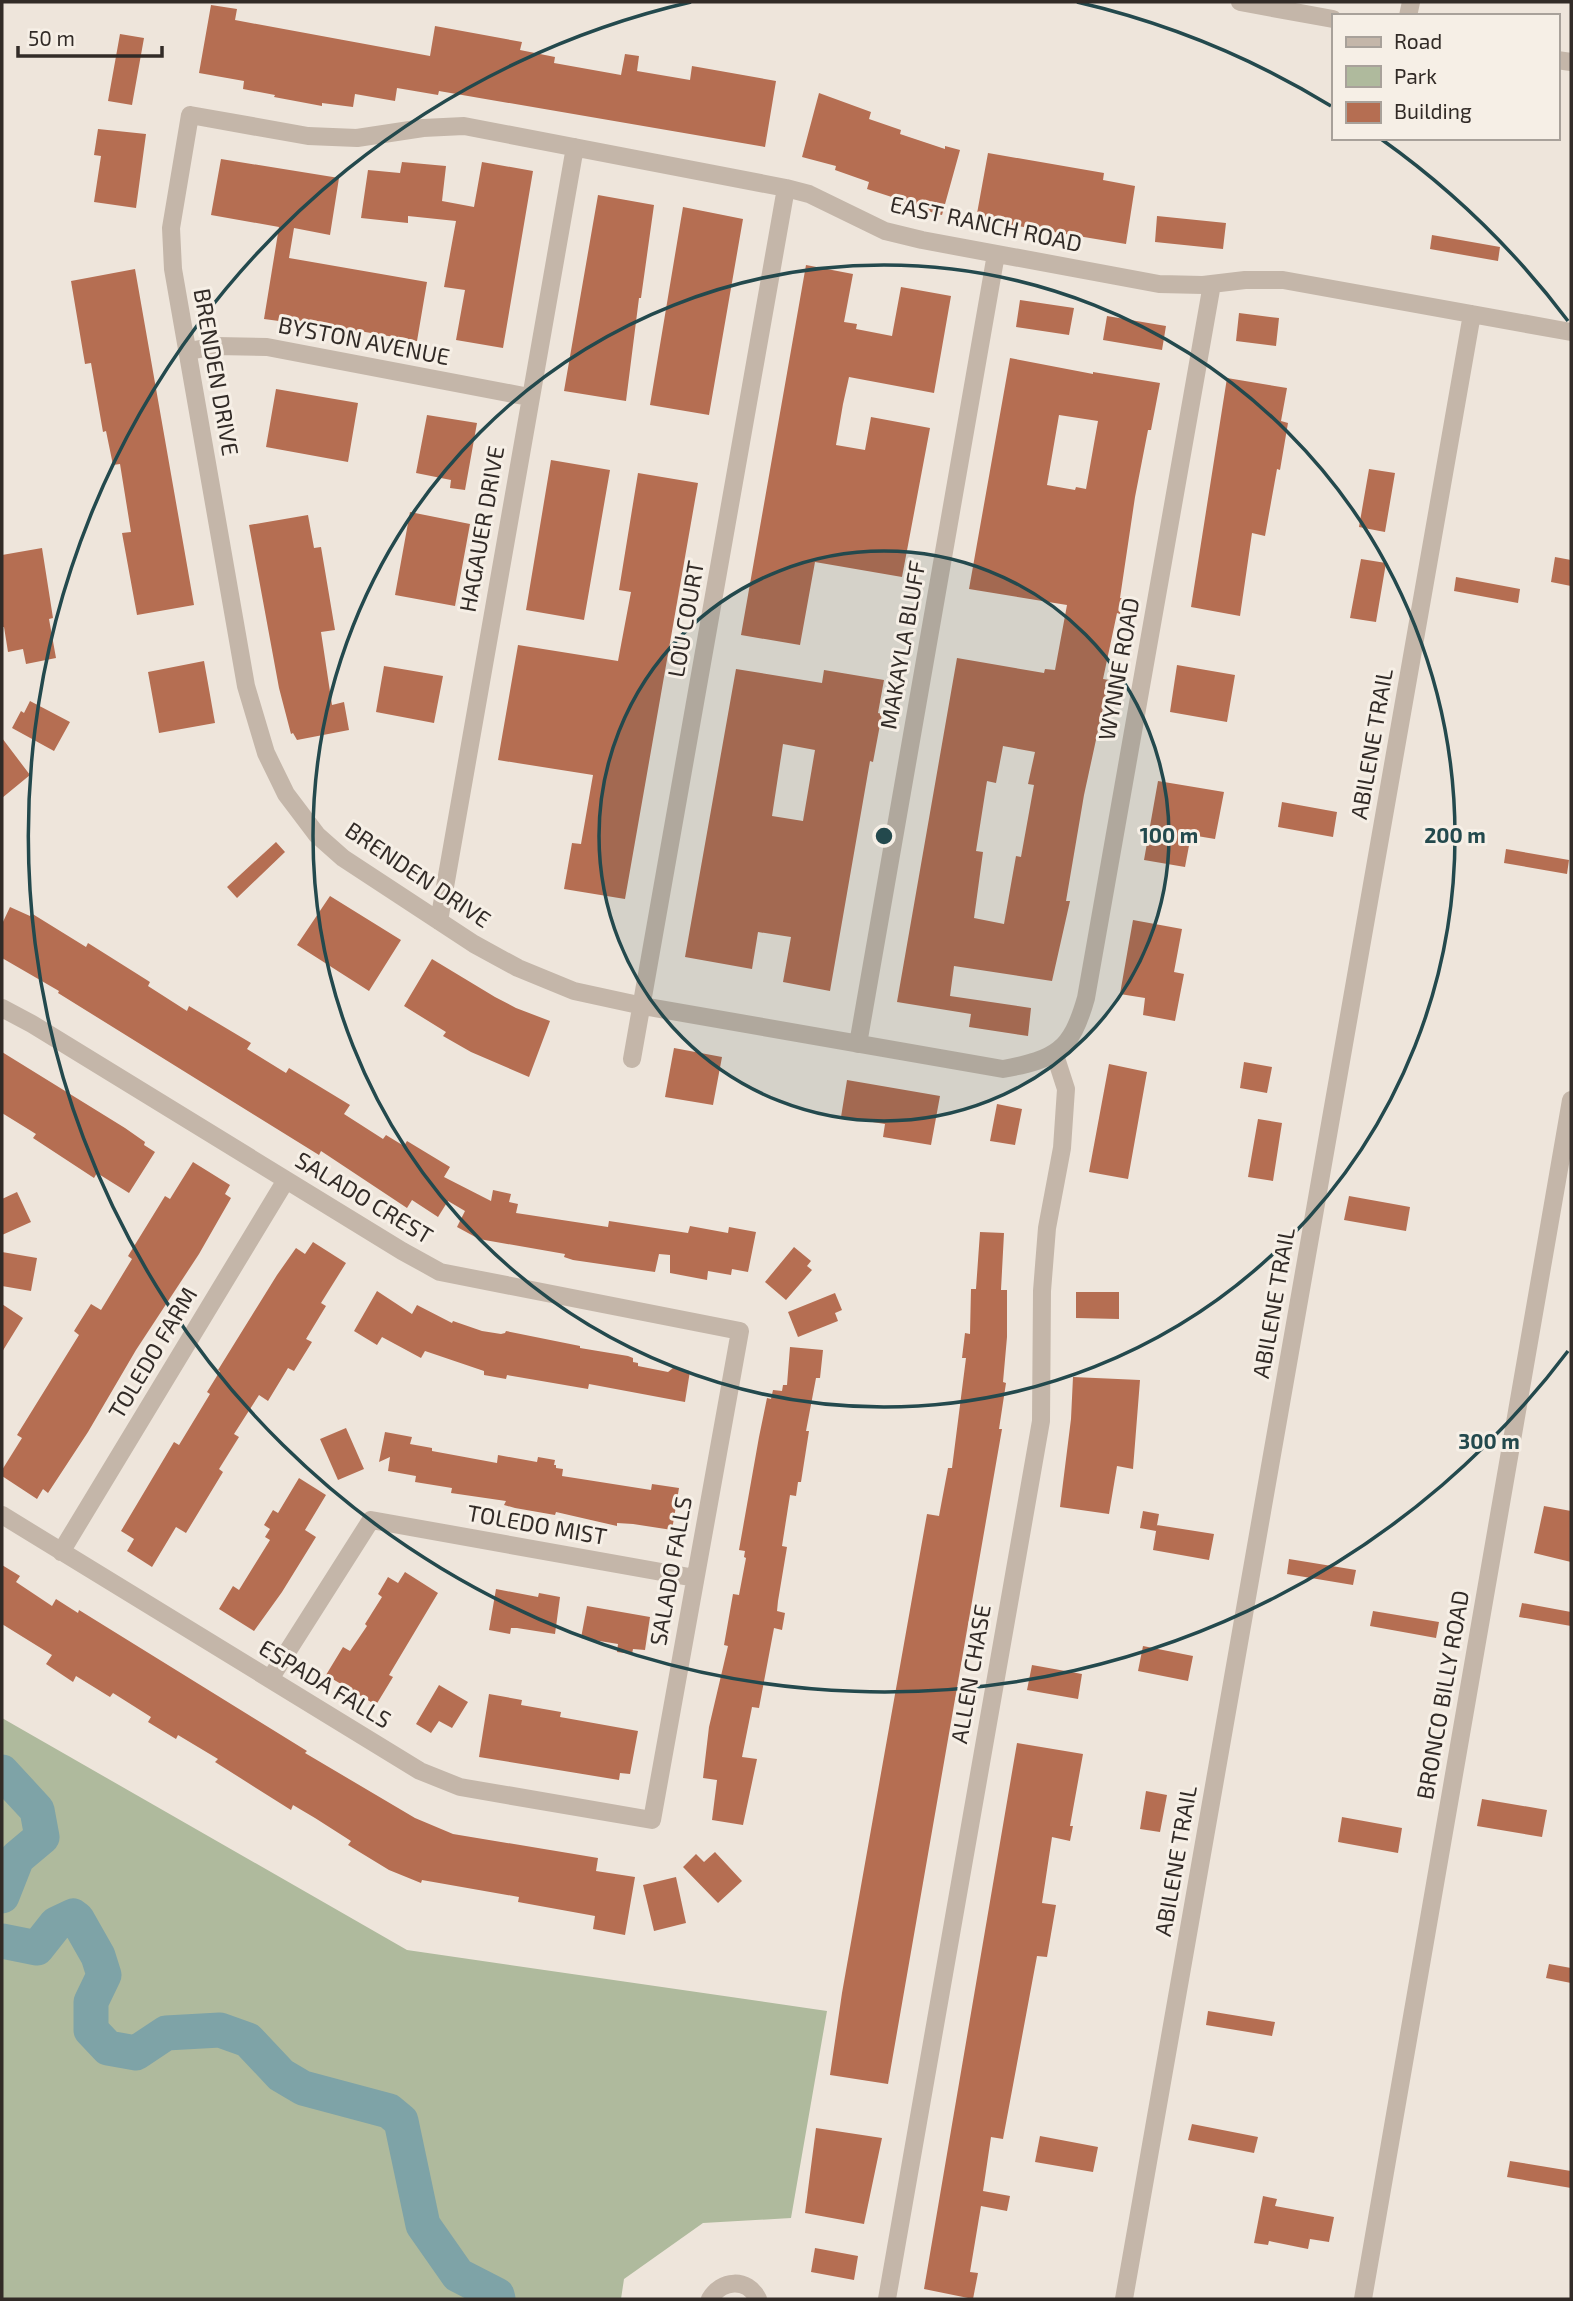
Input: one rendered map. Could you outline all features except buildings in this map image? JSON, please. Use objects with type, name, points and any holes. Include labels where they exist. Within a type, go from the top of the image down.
[{"type":"street","points":[[1240,2],[1332,19]]},
{"type":"street","name":"EAST RANCH ROAD","points":[[190,115],[308,136],[345,138],[423,128],[464,126],[786,188],[809,194],[885,231],[996,254],[1158,284],[1283,280],[1571,332]]},
{"type":"street","name":"BRENDEN DRIVE","points":[[190,115],[171,228],[173,268],[189,351],[194,397],[246,686],[266,753],[286,794],[317,835],[343,858],[474,944],[529,973],[574,991],[643,1006],[1003,1069],[1055,1055]]},
{"type":"street","name":"HAGAUER DRIVE","points":[[439,921],[575,147]]},
{"type":"street","name":"LOU COURT","points":[[632,1059],[786,188]]},
{"type":"street","name":"MAKAYLA BLUFF","points":[[858,1044],[996,254]]},
{"type":"street","name":"WYNNE ROAD","points":[[1055,1055],[1078,1027],[1086,998],[1212,284]]},
{"type":"street","name":"ABILENE TRAIL","points":[[1125,2299],[1472,314]]},
{"type":"street","name":"BYSTON AVENUE","points":[[189,351],[216,346],[267,347],[529,397]]},
{"type":"street","name":"SALADO CREST","points":[[2,1008],[33,1024],[440,1272],[740,1331]]},
{"type":"street","name":"ALLEN CHASE","points":[[887,2299],[1041,1421],[1042,1291],[1047,1228],[1062,1148],[1066,1089],[1055,1055]]},
{"type":"street","name":"BRONCO BILLY ROAD","points":[[1363,2299],[1571,1100]]},
{"type":"street","name":"TOLEDO FARM","points":[[61,1552],[286,1180]]},
{"type":"street","name":"SALADO FALLS","points":[[652,1820],[740,1331]]},
{"type":"street","name":"ESPADA FALLS","points":[[2,1515],[420,1772],[460,1787],[652,1820]]},
{"type":"street","name":"TOLEDO MIST","points":[[270,1679],[371,1520],[695,1578]]},
{"type":"street","points":[[710,2299],[718,2288],[738,2283],[748,2287],[758,2299]]},
{"type":"green space","points":[[2,1718],[407,1950],[827,2011],[791,2218],[703,2223],[624,2279],[621,2299],[2,2299]]},
{"type":"waterway","points":[[2,1772],[37,1810],[42,1837],[17,1858],[2,1896]]},
{"type":"waterway","points":[[2,1941],[37,1948],[56,1924],[73,1916],[77,1919],[98,1956],[104,1975],[91,2002],[91,2030],[108,2048],[136,2053],[166,2033],[220,2030],[248,2040],[281,2075],[303,2088],[389,2111],[401,2121],[423,2225],[458,2275],[497,2295],[498,2299]]}]
